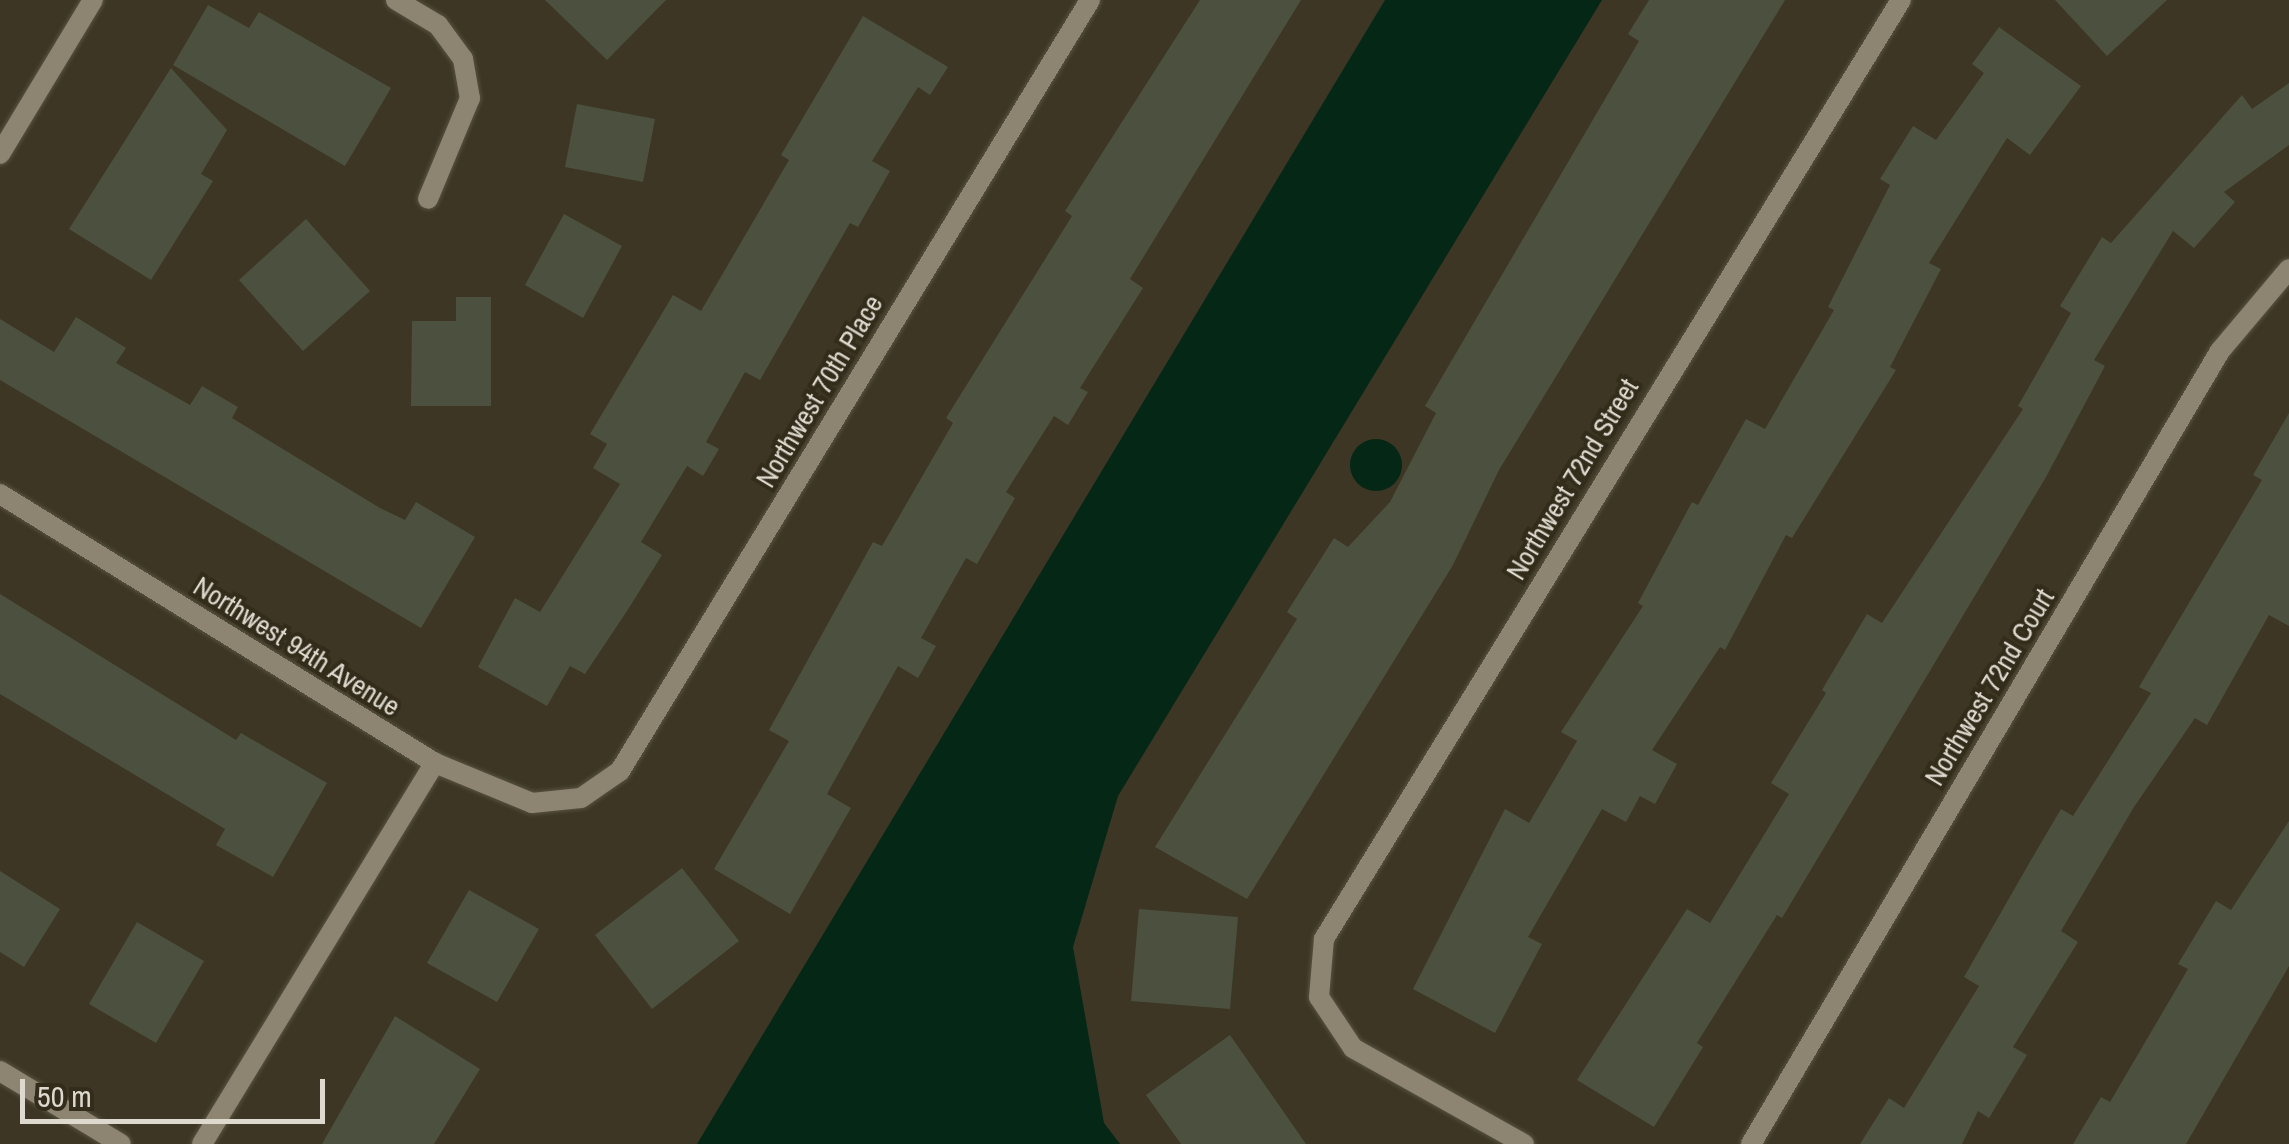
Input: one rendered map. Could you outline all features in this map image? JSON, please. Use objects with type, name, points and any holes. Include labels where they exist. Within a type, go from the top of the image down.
[{"type":"street","points":[[0,154],[92,0]]},
{"type":"street","points":[[396,0],[438,25],[463,59],[470,98],[428,199]]},
{"type":"street","name":"Northwest 70th Place","points":[[581,798],[620,772],[1090,0]]},
{"type":"street","name":"Northwest 72nd Street","points":[[1524,1144],[1353,1048],[1319,997],[1324,939],[1901,0]]},
{"type":"street","name":"Northwest 72nd Court","points":[[1751,1144],[2220,351],[2289,269]]},
{"type":"street","name":"Northwest 94th Avenue","points":[[0,494],[434,763],[532,803],[581,798]]},
{"type":"street","points":[[202,1144],[434,763]]},
{"type":"street","points":[[0,1072],[121,1144]]},
{"type":"shaded area","points":[[1385,0],[1602,0],[1118,796],[1073,947],[1104,1123],[1120,1144],[697,1144]]},
{"type":"shaded area","points":[[1376,439],[1394,447],[1402,465],[1394,483],[1376,491],[1358,483],[1350,465],[1358,447]]},
{"type":"building","points":[[545,0],[666,0],[607,60]]},
{"type":"building","points":[[1200,0],[1301,0],[1130,279],[1143,288],[1080,388],[1088,392],[1068,425],[1054,416],[1006,492],[1015,498],[977,564],[966,558],[921,638],[936,646],[918,678],[898,666],[827,794],[851,808],[790,914],[714,869],[789,741],[769,730],[873,542],[882,546],[953,423],[946,418],[1072,216],[1065,211]]},
{"type":"building","points":[[1649,0],[1785,0],[1499,470],[1453,565],[1247,899],[1155,847],[1297,619],[1287,612],[1334,538],[1348,547],[1390,502],[1436,413],[1425,406],[1639,41],[1628,34]]},
{"type":"building","points":[[2055,0],[2167,0],[2107,56]]},
{"type":"building","points":[[208,5],[249,28],[259,12],[391,88],[345,166],[173,65]]},
{"type":"building","points":[[863,16],[948,67],[930,95],[918,87],[872,161],[890,171],[858,227],[850,223],[760,380],[745,372],[706,442],[719,449],[703,476],[687,466],[641,542],[662,555],[627,611],[585,674],[570,666],[547,706],[478,667],[515,598],[540,612],[620,484],[593,468],[607,444],[590,434],[673,295],[701,311],[789,160],[781,155]]},
{"type":"building","points":[[1999,27],[2081,86],[2030,155],[2007,138],[1929,263],[1941,269],[1890,367],[1896,370],[1792,538],[1786,535],[1725,650],[1720,647],[1652,750],[1677,764],[1655,804],[1640,796],[1626,822],[1602,809],[1528,937],[1542,944],[1495,1033],[1413,989],[1505,809],[1529,823],[1577,741],[1561,732],[1643,606],[1638,603],[1692,502],[1698,505],[1746,419],[1765,429],[1834,310],[1828,307],[1890,185],[1880,179],[1913,126],[1936,140],[1984,73],[1972,64]]},
{"type":"building","points":[[171,68],[227,130],[201,174],[213,181],[151,280],[69,229]]},
{"type":"building","points":[[2289,83],[2289,145],[2224,192],[2235,202],[2194,248],[2173,231],[2094,360],[2105,366],[2046,477],[1782,918],[1777,915],[1697,1043],[1703,1047],[1654,1127],[1577,1080],[1687,909],[1710,923],[1789,794],[1771,783],[1826,693],[1822,690],[1867,614],[1882,623],[2023,409],[2018,406],[2071,313],[2060,306],[2102,237],[2111,243],[2242,95],[2252,109]]},
{"type":"building","points":[[577,104],[655,119],[643,182],[565,167]]},
{"type":"building","points":[[564,214],[622,246],[583,318],[525,285]]},
{"type":"building","points":[[306,219],[370,291],[303,351],[239,280]]},
{"type":"building","points":[[456,297],[491,297],[491,406],[411,406],[412,321],[456,321]]},
{"type":"building","points":[[76,317],[126,348],[116,363],[190,405],[202,386],[238,407],[232,418],[380,508],[405,520],[416,502],[475,537],[421,628],[0,380],[0,319],[54,352]]},
{"type":"building","points":[[2289,413],[2289,626],[2269,615],[2207,725],[2195,718],[2134,807],[2061,931],[2078,942],[2013,1047],[2027,1055],[1989,1118],[1978,1111],[1962,1144],[1860,1144],[1889,1098],[1904,1108],[1979,986],[1964,977],[2061,809],[2073,816],[2151,693],[2139,687],[2262,480],[2253,475]]},
{"type":"building","points":[[0,594],[236,740],[241,733],[327,783],[273,877],[216,845],[225,829],[0,694]]},
{"type":"building","points":[[2289,821],[2289,966],[2186,1144],[2073,1144],[2101,1097],[2110,1102],[2188,969],[2178,964],[2216,901],[2231,910]]},
{"type":"building","points":[[682,868],[739,941],[652,1009],[595,935]]},
{"type":"building","points":[[0,871],[60,909],[24,967],[0,952]]},
{"type":"building","points":[[469,890],[539,929],[497,1002],[427,963]]},
{"type":"building","points":[[1139,909],[1238,917],[1230,1009],[1131,1001]]},
{"type":"building","points":[[137,922],[204,961],[156,1043],[89,1004]]},
{"type":"building","points":[[395,1016],[480,1069],[434,1144],[322,1144]]},
{"type":"building","points":[[1230,1035],[1306,1144],[1181,1144],[1146,1095]]}]
